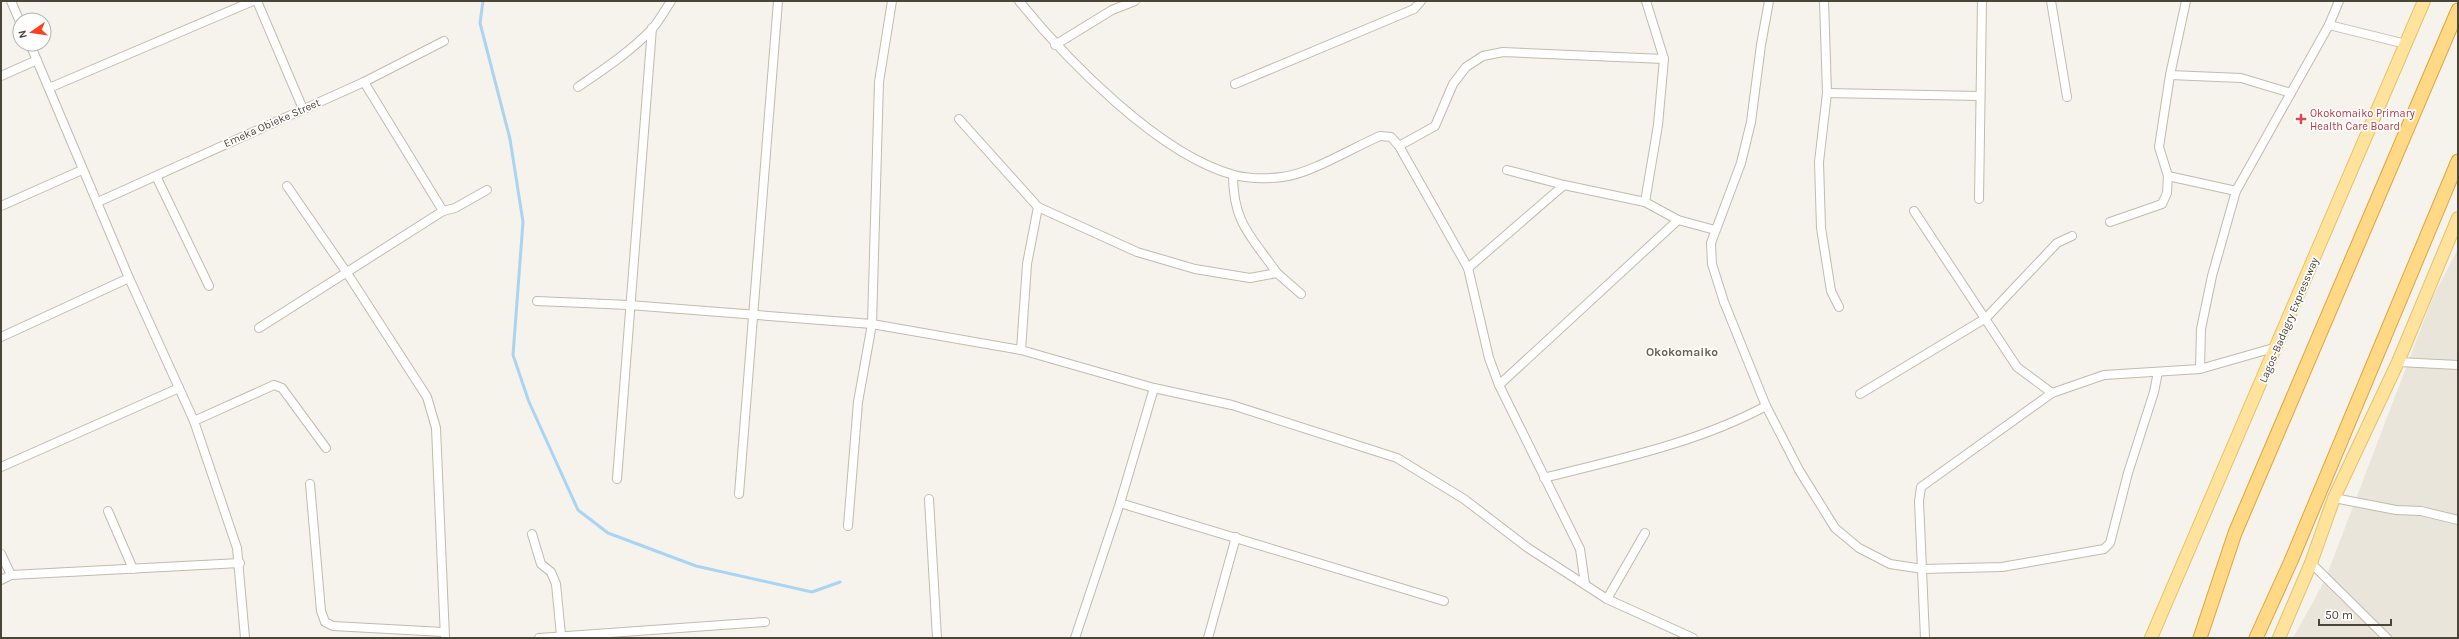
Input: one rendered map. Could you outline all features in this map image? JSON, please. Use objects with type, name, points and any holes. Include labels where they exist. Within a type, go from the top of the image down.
[{"type":"highway","points":[[2200,638],[2235,533],[2458,10]]},
{"type":"highway","points":[[2256,638],[2291,561],[2458,161]]},
{"type":"main road","name":"Lagos-Badagry Expressway","points":[[2152,638],[2278,347],[2424,1]]},
{"type":"main road","points":[[2279,638],[2310,563],[2334,498],[2398,362],[2458,218]]},
{"type":"street","points":[[11,1],[16,12]]},
{"type":"street","points":[[49,88],[253,1]]},
{"type":"street","points":[[257,1],[303,109]]},
{"type":"street","points":[[578,87],[614,63],[652,28],[672,1]]},
{"type":"street","points":[[739,494],[761,186],[778,1]]},
{"type":"street","points":[[848,526],[858,402],[872,324],[879,82],[892,1]]},
{"type":"street","points":[[1019,1],[1055,45],[1136,118],[1162,139],[1198,160],[1233,175],[1258,179],[1284,177],[1307,170],[1380,136],[1388,136],[1399,146],[1468,268],[1489,358],[1499,385],[1580,549],[1585,584]]},
{"type":"street","points":[[1055,45],[1112,10],[1135,1]]},
{"type":"street","points":[[1235,84],[1414,9],[1421,1]]},
{"type":"street","points":[[1645,202],[1658,125],[1664,59],[1646,1]]},
{"type":"street","points":[[1769,1],[1761,45],[1751,122],[1741,163],[1711,242],[1712,264],[1717,282],[1766,406],[1799,470],[1835,528],[1859,548],[1890,564],[1923,569],[2002,567],[2104,549],[2110,543],[2128,473],[2154,392],[2158,372]]},
{"type":"street","points":[[1824,1],[1827,93],[1819,162],[1821,228],[1832,291],[1839,307]]},
{"type":"street","points":[[1979,199],[1979,96],[1982,1]]},
{"type":"street","points":[[2051,1],[2067,97]]},
{"type":"street","points":[[2110,222],[2162,204],[2167,193],[2168,176],[2160,147],[2170,75],[2186,1]]},
{"type":"street","points":[[2200,369],[2201,329],[2212,276],[2236,191],[2329,25],[2339,1]]},
{"type":"street","points":[[2329,25],[2406,44]]},
{"type":"street","points":[[616,479],[652,28]]},
{"type":"street","name":"Emeka Obieke Street","points":[[98,202],[364,82],[444,41]]},
{"type":"street","points":[[34,52],[82,170],[98,202],[129,278],[194,421],[237,548],[240,564],[245,638]]},
{"type":"street","points":[[1399,146],[1435,126],[1454,84],[1466,67],[1483,56],[1503,52],[1664,59]]},
{"type":"street","points":[[1,76],[37,60]]},
{"type":"street","points":[[2170,75],[2240,78],[2291,93]]},
{"type":"street","points":[[364,82],[443,211]]},
{"type":"street","points":[[1827,93],[1979,96]]},
{"type":"street","points":[[959,120],[1038,207],[1137,252],[1195,269],[1250,278],[1277,273]]},
{"type":"street","points":[[1,206],[82,170]]},
{"type":"street","points":[[1507,170],[1564,185],[1645,202],[1678,220],[1715,230]]},
{"type":"street","points":[[1233,175],[1233,196],[1241,222],[1248,236],[1277,273],[1301,294]]},
{"type":"street","points":[[156,176],[209,286]]},
{"type":"street","points":[[2168,176],[2236,191]]},
{"type":"street","points":[[1468,268],[1564,185]]},
{"type":"street","points":[[287,186],[347,273],[427,397],[436,428],[444,635],[333,626],[326,622],[321,611],[310,484]]},
{"type":"street","points":[[259,328],[443,211],[455,208],[487,190]]},
{"type":"street","points":[[1021,350],[1027,264],[1038,207]]},
{"type":"street","points":[[1914,211],[2017,366],[2052,392]]},
{"type":"street","points":[[1499,385],[1678,220]]},
{"type":"street","points":[[1860,394],[1986,318],[2057,243],[2072,236]]},
{"type":"street","points":[[1,337],[129,278]]},
{"type":"street","points":[[537,301],[629,305],[872,324],[1021,350],[1154,388],[1232,405],[1397,458],[1464,499],[1528,548],[1607,599],[1693,638]]},
{"type":"street","points":[[1925,638],[1919,501],[1921,487],[2052,392],[2104,375],[2200,369],[2278,347]]},
{"type":"street","points":[[2398,362],[2458,364]]},
{"type":"street","points":[[194,421],[274,385],[282,388],[326,448]]},
{"type":"street","points":[[1,467],[179,388]]},
{"type":"street","points":[[1075,638],[1120,503],[1154,388]]},
{"type":"street","points":[[1544,478],[1655,450],[1739,420],[1766,406]]},
{"type":"street","points":[[929,498],[937,638]]},
{"type":"street","points":[[2334,498],[2396,510],[2421,511],[2458,520]]},
{"type":"street","points":[[1120,503],[1444,601]]},
{"type":"street","points":[[108,511],[132,569]]},
{"type":"street","points":[[1607,599],[1645,533]]},
{"type":"street","points":[[532,534],[541,564],[551,572],[556,584],[562,635]]},
{"type":"street","points":[[1208,638],[1236,537]]},
{"type":"street","points":[[1,554],[11,576]]},
{"type":"street","points":[[2310,563],[2387,638]]},
{"type":"street","points":[[1,580],[11,576],[240,564]]},
{"type":"street","points":[[539,638],[562,635],[629,635],[710,624],[765,622]]},
{"type":"shaded area","points":[[2458,249],[2458,638],[2293,638],[2325,580],[2433,297]]},
{"type":"waterway","points":[[483,1],[480,23],[510,139],[523,222],[513,355],[529,402],[578,510],[608,533],[696,566],[812,592],[840,582]]},
{"type":"place","name":"Okokomaiko Primary Health Care Board","points":[[2301,119]]},
{"type":"district","name":"Okokomaiko","points":[[1682,352]]}]
